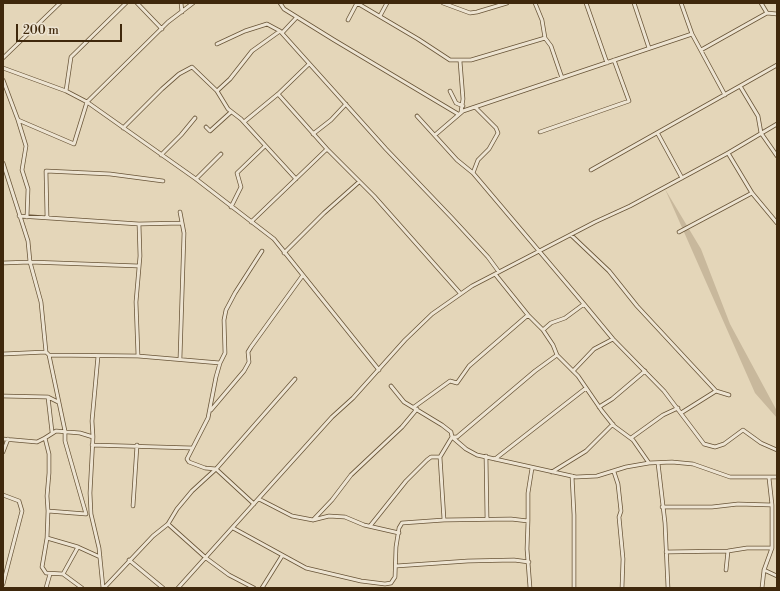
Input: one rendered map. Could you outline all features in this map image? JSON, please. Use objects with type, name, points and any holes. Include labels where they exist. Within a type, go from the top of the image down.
[{"type":"street","points":[[3,58],[60,3]]},
{"type":"street","points":[[66,91],[71,57],[126,3]]},
{"type":"street","points":[[137,3],[162,29]]},
{"type":"street","points":[[181,3],[182,12]]},
{"type":"street","points":[[18,120],[74,144],[87,102],[162,29],[193,3]]},
{"type":"street","points":[[280,3],[282,8],[380,69],[422,91],[445,108],[460,113]]},
{"type":"street","points":[[348,20],[357,3],[450,60],[460,61],[472,60],[545,38]]},
{"type":"street","points":[[380,16],[387,3]]},
{"type":"street","points":[[443,3],[449,4],[464,11],[477,12],[506,3]]},
{"type":"street","points":[[535,3],[542,20],[545,38],[551,46],[562,78]]},
{"type":"street","points":[[586,3],[607,63]]},
{"type":"street","points":[[634,3],[649,48]]},
{"type":"street","points":[[681,3],[692,34],[725,95]]},
{"type":"street","points":[[761,3],[767,13]]},
{"type":"street","points":[[701,50],[767,13],[777,14]]},
{"type":"street","points":[[217,91],[230,79],[252,51],[281,32],[297,17]]},
{"type":"street","points":[[217,44],[245,31],[267,24],[281,32],[386,149],[452,218],[499,272]]},
{"type":"street","points":[[435,135],[460,113],[515,93],[692,34]]},
{"type":"street","points":[[540,132],[629,101],[614,60]]},
{"type":"street","points":[[460,61],[463,106],[460,113]]},
{"type":"street","points":[[244,122],[278,94],[309,64]]},
{"type":"street","points":[[591,170],[658,134],[777,65]]},
{"type":"street","points":[[123,128],[162,89],[179,74],[192,67],[217,91],[231,112],[244,122],[296,180]]},
{"type":"street","points":[[3,68],[66,91],[87,102],[196,179],[274,239],[328,309],[379,370]]},
{"type":"street","points":[[3,80],[26,146],[22,170],[28,189],[27,217]]},
{"type":"street","points":[[740,86],[758,116],[761,133],[777,156]]},
{"type":"street","points":[[450,91],[456,103],[463,106]]},
{"type":"street","points":[[278,94],[326,149],[374,196],[460,293]]},
{"type":"street","points":[[313,134],[331,120],[346,104]]},
{"type":"street","points":[[473,173],[478,160],[489,149],[498,133],[496,128],[476,108]]},
{"type":"street","points":[[206,127],[210,131],[231,112]]},
{"type":"street","points":[[417,116],[473,173],[540,250],[553,268],[613,339],[678,408],[704,444],[715,447],[724,444],[744,430],[768,448],[777,450]]},
{"type":"street","points":[[161,155],[195,118]]},
{"type":"street","points":[[178,588],[332,417],[353,398],[405,340],[432,314],[460,293],[571,234],[630,206],[728,153],[777,124]]},
{"type":"street","points":[[658,134],[682,178]]},
{"type":"street","points":[[232,207],[241,186],[237,173],[265,146]]},
{"type":"street","points":[[251,222],[296,180],[326,149]]},
{"type":"street","points":[[728,153],[752,193],[777,223]]},
{"type":"street","points":[[196,179],[221,154]]},
{"type":"street","points":[[3,163],[28,241],[30,262],[41,302],[46,352],[49,355],[58,403],[65,430],[65,441],[86,514]]},
{"type":"street","points":[[47,217],[46,171],[110,174],[163,181]]},
{"type":"street","points":[[284,253],[324,213],[359,182]]},
{"type":"street","points":[[679,232],[752,193]]},
{"type":"street","points":[[180,212],[184,233],[180,358]]},
{"type":"street","points":[[19,216],[139,224],[182,224]]},
{"type":"street","points":[[138,356],[136,302],[141,233],[139,224]]},
{"type":"street","points":[[571,234],[609,271],[637,306],[716,391],[730,395]]},
{"type":"street","points":[[254,504],[216,469],[204,468],[189,462],[187,459],[208,418],[220,363],[226,353],[224,320],[226,310],[234,292],[262,251]]},
{"type":"street","points":[[3,263],[30,262],[139,266]]},
{"type":"street","points":[[495,274],[528,315],[543,330],[553,345],[557,355],[573,371],[599,407],[613,424],[631,438],[649,463]]},
{"type":"street","points":[[210,411],[244,371],[249,362],[248,352],[251,347],[303,275]]},
{"type":"street","points":[[543,330],[551,323],[565,318],[584,304]]},
{"type":"street","points":[[313,520],[332,500],[351,475],[402,427],[415,408],[450,381],[457,382],[469,366],[528,315]]},
{"type":"street","points":[[573,371],[594,349],[613,339]]},
{"type":"street","points":[[3,354],[46,352]]},
{"type":"street","points":[[49,355],[138,356],[180,358],[220,363]]},
{"type":"street","points":[[391,386],[404,402],[451,432],[452,437],[460,436],[490,408],[557,355]]},
{"type":"street","points":[[98,356],[92,421],[91,514],[100,557],[104,588]]},
{"type":"street","points":[[599,407],[612,399],[644,371]]},
{"type":"street","points":[[104,588],[158,531],[168,524],[177,509],[192,491],[216,469],[295,379]]},
{"type":"street","points":[[495,459],[586,388]]},
{"type":"street","points":[[681,412],[716,391]]},
{"type":"street","points":[[3,396],[48,396],[58,403]]},
{"type":"street","points":[[48,396],[52,432]]},
{"type":"street","points":[[631,438],[663,415],[678,408]]},
{"type":"street","points":[[552,472],[586,451],[613,424]]},
{"type":"street","points":[[3,439],[37,442],[52,432],[65,430],[93,437]]},
{"type":"street","points":[[451,432],[452,437],[470,451],[495,459],[572,476],[592,477],[614,472],[626,467],[649,463],[672,462],[693,464],[730,477],[777,477]]},
{"type":"street","points":[[444,520],[440,457],[452,437]]},
{"type":"street","points":[[45,438],[49,454],[49,473],[46,496],[48,511],[46,538],[42,567],[46,573],[63,574],[82,588]]},
{"type":"street","points":[[3,452],[8,439]]},
{"type":"street","points":[[92,445],[192,448]]},
{"type":"street","points":[[132,506],[137,446]]},
{"type":"street","points":[[486,456],[486,519]]},
{"type":"street","points":[[370,526],[406,481],[427,460],[431,457],[440,457]]},
{"type":"street","points":[[658,463],[668,588]]},
{"type":"street","points":[[530,588],[527,549],[528,493],[532,468]]},
{"type":"street","points":[[614,472],[618,484],[621,511],[619,517],[623,559],[622,588]]},
{"type":"street","points":[[572,476],[574,515],[574,588]]},
{"type":"street","points":[[762,588],[764,570],[772,548],[772,505],[769,478]]},
{"type":"street","points":[[3,495],[19,501],[22,511],[3,584]]},
{"type":"street","points":[[259,499],[292,516],[313,520],[329,516],[337,516],[399,533]]},
{"type":"street","points":[[662,507],[712,507],[738,504],[772,505]]},
{"type":"street","points":[[48,511],[91,514]]},
{"type":"street","points":[[233,528],[282,556],[321,573],[374,584],[391,582],[395,577],[396,547],[399,528],[402,523],[486,519],[528,521]]},
{"type":"street","points":[[168,524],[206,558],[230,575],[254,588]]},
{"type":"street","points":[[46,538],[78,547],[100,557]]},
{"type":"street","points":[[63,574],[78,547]]},
{"type":"street","points":[[666,552],[728,551],[747,548],[772,548]]},
{"type":"street","points":[[726,570],[728,551]]},
{"type":"street","points":[[262,588],[282,556]]},
{"type":"street","points":[[130,560],[163,588]]},
{"type":"street","points":[[396,566],[468,561],[514,560],[529,562]]},
{"type":"street","points":[[764,570],[777,576]]},
{"type":"street","points":[[46,588],[50,574]]},
{"type":"shaded area","points":[[665,189],[701,249],[730,324],[777,411],[777,418],[755,393]]}]
